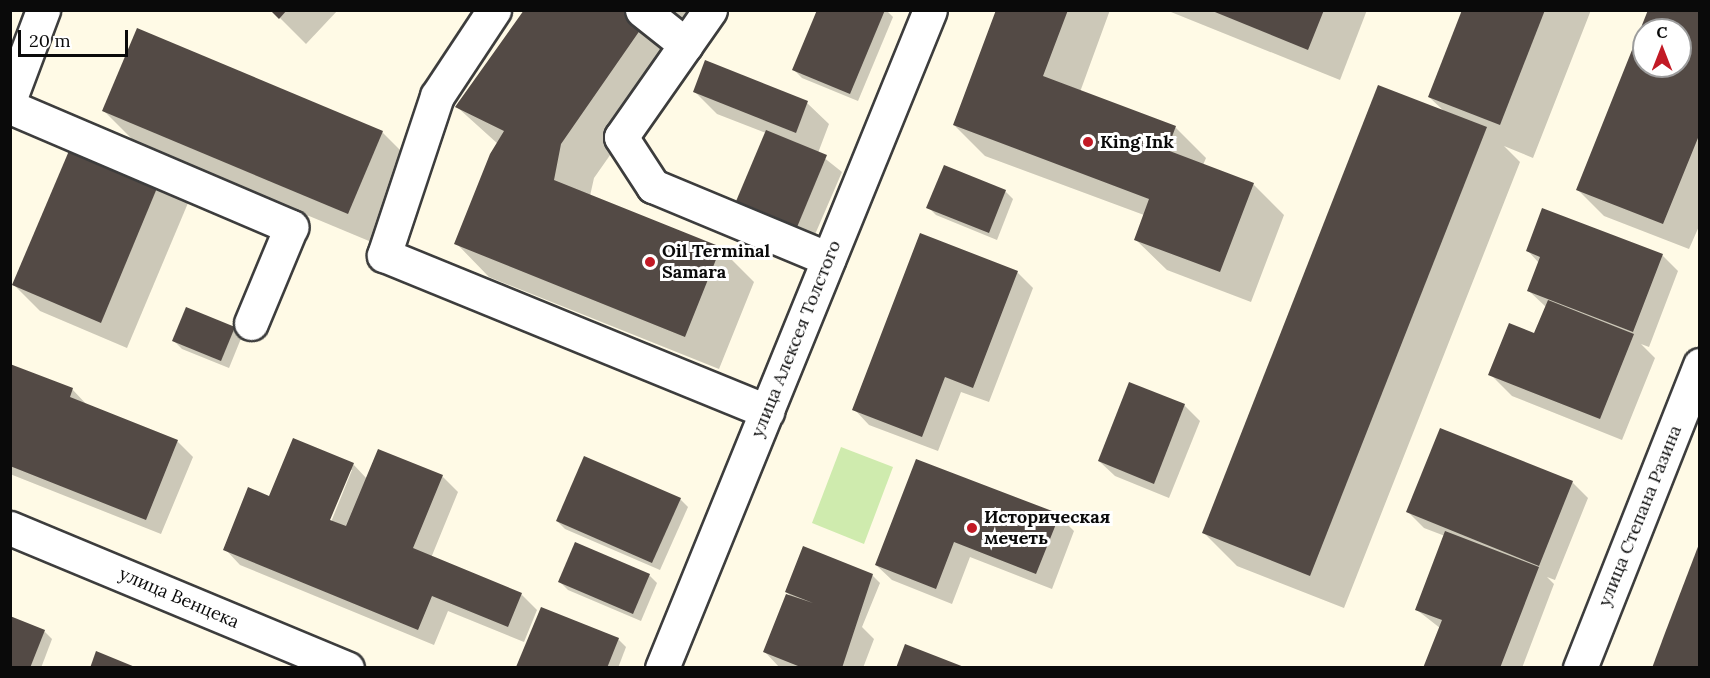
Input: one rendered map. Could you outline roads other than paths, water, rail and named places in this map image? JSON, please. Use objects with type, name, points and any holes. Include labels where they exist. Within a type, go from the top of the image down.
[{"type":"street","points":[[10,98],[43,10]]},
{"type":"street","points":[[494,10],[437,96],[384,255],[767,411]]},
{"type":"street","points":[[642,10],[686,45]]},
{"type":"street","points":[[710,10],[621,137],[653,186],[828,259]]},
{"type":"street","name":"улица Алексея Толстого","points":[[662,668],[930,10]]},
{"type":"street","points":[[10,107],[291,227],[251,323]]},
{"type":"street","name":"улица Степана Разина","points":[[1580,668],[1700,365]]},
{"type":"street","name":"улица Венцека","points":[[10,528],[346,668]]},
{"type":"place","name":"King Ink","points":[[1088,142]]},
{"type":"place","name":"Oil Terminal Samara","points":[[650,262]]},
{"type":"place","name":"Историческая мечеть","points":[[972,528]]}]
